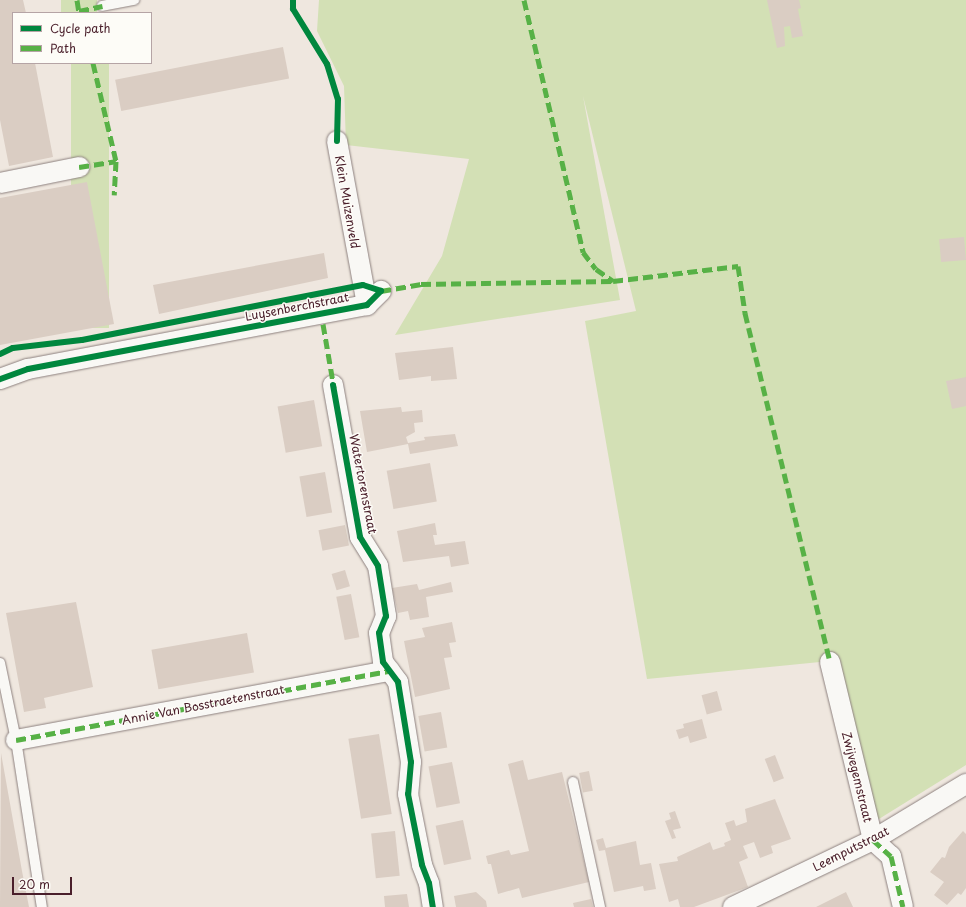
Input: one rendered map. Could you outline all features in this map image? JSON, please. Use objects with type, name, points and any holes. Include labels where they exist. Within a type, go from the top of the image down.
[{"type":"street","name":"Klein Muizenveld","points":[[337,141],[367,305]]},
{"type":"street","points":[[0,183],[79,167]]},
{"type":"street","name":"Luysenberchstraat","points":[[0,379],[28,369],[367,305],[381,291]]},
{"type":"street","name":"Watertorenstraat","points":[[333,385],[360,537],[378,566],[386,616],[379,633],[383,662],[398,682],[411,762],[408,794],[422,865],[429,883],[433,907]]},
{"type":"street","name":"Zwijvegemstraat","points":[[830,662],[873,840],[891,856],[903,907]]},
{"type":"street","name":"Annie Van Bosstraetenstraat","points":[[16,740],[390,671]]},
{"type":"street","name":"Leemputstraat","points":[[733,907],[873,840],[966,784]]},
{"type":"lane","points":[[102,6],[134,0]]},
{"type":"lane","points":[[0,663],[16,740],[42,907]]},
{"type":"lane","points":[[573,782],[600,907]]},
{"type":"green space","points":[[61,0],[97,0],[97,12],[61,12]]},
{"type":"green space","points":[[319,0],[966,0],[966,765],[866,827],[830,661],[647,679],[585,321],[636,311],[583,96],[620,300],[395,335],[442,256],[469,159],[346,145],[344,86],[317,31]]},
{"type":"green space","points":[[71,64],[109,64],[109,328],[71,328]]},
{"type":"building","points":[[0,0],[23,0],[26,12],[12,12],[12,64],[35,64],[53,157],[9,166],[0,120]]},
{"type":"building","points":[[767,0],[799,0],[801,8],[798,9],[803,36],[792,38],[790,26],[784,27],[785,46],[777,48]]},
{"type":"building","points":[[283,47],[289,78],[121,111],[115,80]]},
{"type":"building","points":[[87,182],[114,324],[0,345],[0,198]]},
{"type":"building","points":[[964,237],[966,260],[941,262],[939,239]]},
{"type":"building","points":[[324,253],[328,278],[159,314],[153,285]]},
{"type":"building","points":[[453,347],[457,379],[431,381],[431,376],[399,380],[395,353]]},
{"type":"building","points":[[966,377],[966,406],[952,409],[946,381]]},
{"type":"building","points":[[314,400],[322,446],[286,453],[278,406]]},
{"type":"building","points":[[401,407],[402,412],[422,410],[423,422],[414,423],[415,432],[406,437],[408,443],[425,440],[424,437],[455,434],[458,446],[410,454],[408,444],[367,452],[360,411]]},
{"type":"building","points":[[430,463],[437,501],[393,509],[387,471]]},
{"type":"building","points":[[325,472],[332,512],[307,517],[299,477]]},
{"type":"building","points":[[435,523],[437,535],[433,535],[435,545],[465,541],[469,564],[451,567],[449,556],[403,562],[397,531]]},
{"type":"building","points":[[345,525],[349,546],[323,551],[318,530]]},
{"type":"building","points":[[345,570],[350,586],[337,590],[332,574]]},
{"type":"building","points":[[451,582],[453,592],[426,597],[429,617],[410,620],[408,611],[398,613],[392,588],[417,584],[419,590]]},
{"type":"building","points":[[351,594],[359,637],[345,640],[336,597]]},
{"type":"building","points":[[76,602],[93,687],[44,698],[46,708],[24,712],[6,613]]},
{"type":"building","points":[[452,622],[456,642],[449,643],[452,657],[444,658],[450,689],[415,697],[404,641],[425,637],[422,628]]},
{"type":"building","points":[[247,633],[254,672],[158,689],[151,650]]},
{"type":"building","points":[[717,691],[722,710],[707,714],[702,695]]},
{"type":"building","points":[[441,712],[447,747],[425,751],[418,716]]},
{"type":"building","points":[[702,719],[707,738],[690,743],[688,736],[679,739],[676,730],[684,728],[683,724]]},
{"type":"building","points":[[379,734],[392,814],[361,819],[348,739]]},
{"type":"building","points":[[1,753],[22,871],[29,907],[0,907]]},
{"type":"building","points":[[775,755],[784,778],[774,782],[765,759]]},
{"type":"building","points":[[523,760],[528,780],[562,772],[589,882],[522,898],[519,888],[498,894],[491,864],[488,864],[486,856],[509,850],[511,855],[529,851],[508,764]]},
{"type":"building","points":[[452,762],[460,803],[436,808],[428,767]]},
{"type":"building","points":[[589,771],[593,791],[583,793],[579,773]]},
{"type":"building","points":[[775,799],[791,839],[771,846],[773,853],[760,858],[754,842],[743,846],[748,858],[739,862],[748,887],[694,907],[680,907],[678,899],[669,902],[659,864],[678,861],[677,857],[710,842],[713,850],[725,846],[724,843],[731,840],[725,823],[734,820],[736,826],[747,822],[745,809]]},
{"type":"building","points":[[675,811],[681,828],[673,830],[676,838],[672,839],[665,821],[671,819],[669,813]]},
{"type":"building","points":[[463,820],[471,859],[444,865],[436,826]]},
{"type":"building","points":[[395,831],[400,876],[376,878],[371,834]]},
{"type":"building","points":[[963,831],[966,834],[966,888],[961,895],[958,893],[947,905],[934,895],[944,882],[930,872],[942,857],[945,858],[949,847]]},
{"type":"building","points":[[603,838],[606,848],[636,841],[640,865],[651,863],[656,889],[644,891],[643,886],[614,892],[605,850],[599,851],[596,840]]},
{"type":"building","points":[[476,892],[486,901],[487,907],[456,907],[454,896]]},
{"type":"building","points":[[846,892],[853,907],[816,907]]},
{"type":"building","points":[[407,894],[409,907],[385,907],[384,896]]},
{"type":"building","points":[[591,899],[593,907],[574,907],[573,903]]},
{"type":"marked path","points":[[77,0],[79,12]]},
{"type":"marked path","points":[[524,0],[583,252],[596,269],[613,281]]},
{"type":"marked path","points":[[79,11],[102,6]]},
{"type":"marked path","points":[[93,64],[116,161],[114,195]]},
{"type":"marked path","points":[[79,167],[116,161]]},
{"type":"marked path","points":[[381,291],[421,284],[613,281],[738,266],[745,313],[830,662]]},
{"type":"marked path","points":[[323,324],[334,388]]},
{"type":"marked path","points":[[16,740],[390,671]]},
{"type":"marked path","points":[[873,840],[891,856],[903,907]]},
{"type":"cycle path","points":[[293,0],[293,9],[327,64],[338,99],[337,141]]},
{"type":"cycle path","points":[[0,354],[13,348],[82,340],[363,285],[381,291],[367,305],[28,369],[0,379]]},
{"type":"cycle path","points":[[333,385],[360,537],[378,566],[386,616],[379,633],[383,662],[398,682],[411,762],[408,794],[422,865],[429,883],[433,907]]}]
